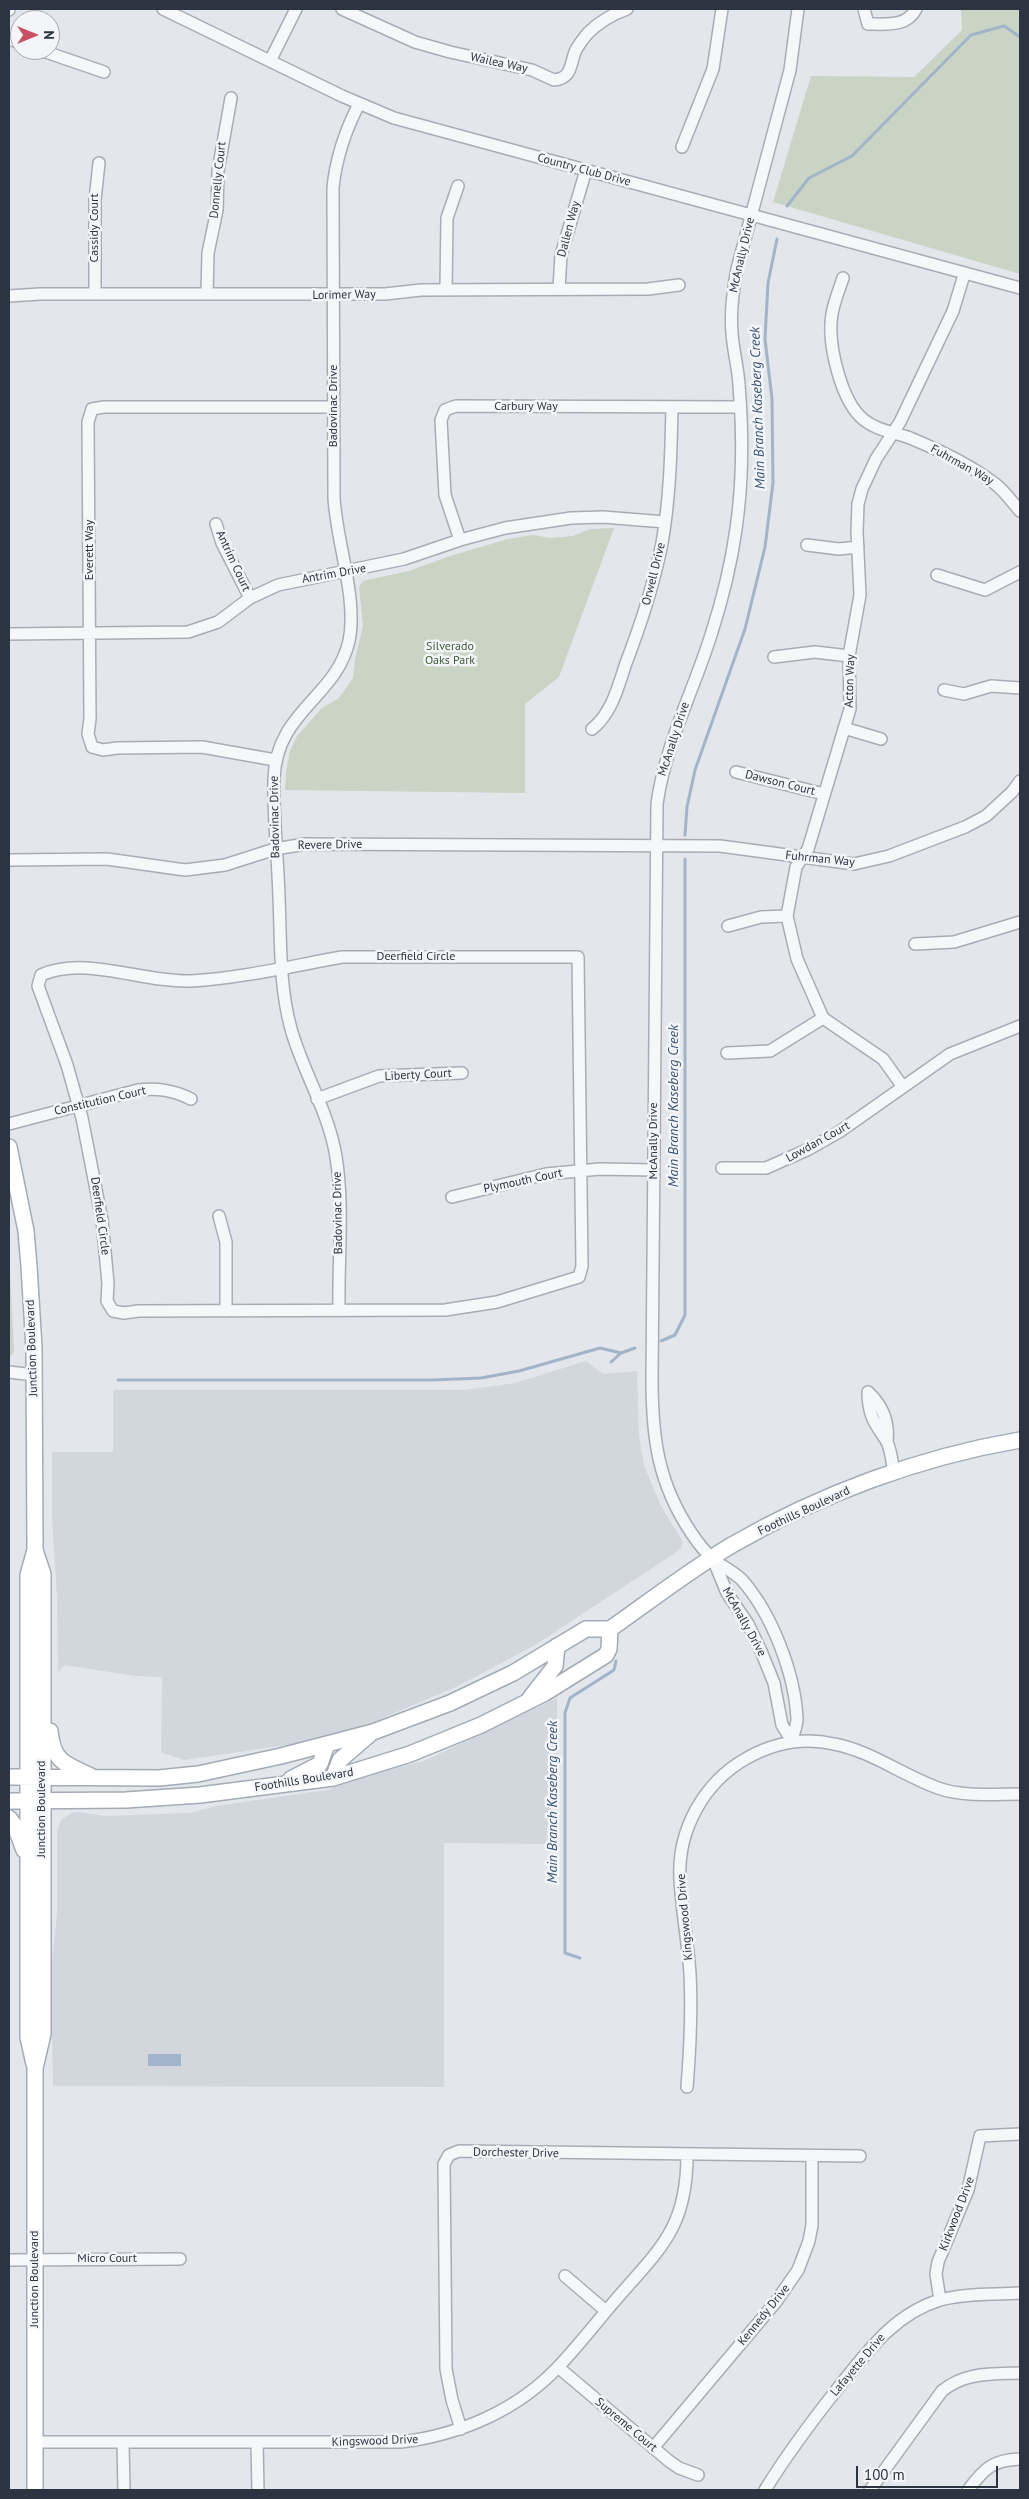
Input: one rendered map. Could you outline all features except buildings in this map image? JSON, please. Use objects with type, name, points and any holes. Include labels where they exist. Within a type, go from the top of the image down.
[{"type":"main road","name":"Junction Boulevard","points":[[9,1147],[26,1231],[34,1375],[34,1550],[28,1575],[43,2034],[35,2068],[35,2490]]},
{"type":"main road","name":"Foothills Boulevard","points":[[9,1777],[159,1778],[198,1774],[373,1732],[473,1692],[513,1673],[586,1629],[610,1629],[733,1545],[841,1492],[894,1472],[936,1459],[1020,1440]]},
{"type":"main road","name":"Junction Boulevard","points":[[34,1550],[43,1574],[42,1660],[34,1778]]},
{"type":"main road","name":"Foothills Boulevard","points":[[9,1801],[185,1796],[333,1778],[410,1754],[526,1703],[606,1655],[609,1649],[610,1629]]},
{"type":"main road","points":[[526,1703],[555,1666],[557,1646]]},
{"type":"main road","points":[[42,1660],[52,1749],[59,1759],[95,1778]]},
{"type":"main road","points":[[333,1778],[340,1760],[373,1732]]},
{"type":"main road","points":[[281,1784],[320,1764],[327,1744]]},
{"type":"main road","name":"Junction Boulevard","points":[[34,1801],[27,1859],[28,2037],[35,2068]]},
{"type":"main road","points":[[9,1818],[15,1826],[27,1859]]},
{"type":"street","name":"Country Club Drive","points":[[164,9],[359,104],[403,120],[964,275],[1020,288]]},
{"type":"street","points":[[270,61],[296,9]]},
{"type":"street","name":"Wailea Way","points":[[342,9],[415,42],[450,52],[532,70],[554,80],[566,76],[572,68],[576,51],[594,28],[610,16],[628,9]]},
{"type":"street","points":[[682,147],[713,69],[722,9]]},
{"type":"street","name":"McAnally Drive","points":[[792,1741],[797,1721],[790,1679],[778,1640],[765,1612],[741,1579],[713,1559],[692,1534],[671,1498],[655,1447],[652,1414],[657,804],[661,778],[711,636],[726,586],[736,528],[741,474],[740,407],[731,313],[736,268],[790,70],[798,9]]},
{"type":"street","points":[[864,9],[868,24],[898,24],[911,17],[916,9]]},
{"type":"street","points":[[60,57],[104,72]]},
{"type":"street","name":"Donnelly Court","points":[[207,293],[208,253],[217,210],[218,171],[231,98]]},
{"type":"street","name":"Badovinac Drive","points":[[339,1310],[338,1171],[330,1132],[292,1031],[286,1008],[281,968],[279,897],[275,849],[275,760],[280,746],[295,718],[326,685],[343,657],[351,626],[350,606],[335,518],[335,170],[344,137],[359,104]]},
{"type":"street","name":"Cassidy Court","points":[[95,294],[95,200],[99,163]]},
{"type":"street","name":"Dallen Way","points":[[559,289],[561,255],[586,170]]},
{"type":"street","points":[[446,289],[447,218],[458,186]]},
{"type":"street","name":"Acton Way","points":[[823,1018],[797,959],[787,916],[796,867],[808,849],[852,697],[849,656],[860,596],[857,519],[862,490],[876,459],[894,434],[953,311],[964,275]]},
{"type":"street","name":"Fuhrman Way","points":[[843,278],[831,315],[830,330],[847,402],[854,412],[879,430],[947,455],[995,483],[1020,511]]},
{"type":"street","name":"Lorimer Way","points":[[9,296],[207,293],[276,296],[385,294],[446,289],[648,289],[679,285]]},
{"type":"street","name":"Carbury Way","points":[[460,540],[445,496],[441,420],[444,410],[456,406],[740,407]]},
{"type":"street","name":"Everett Way","points":[[275,760],[202,747],[117,748],[103,750],[92,747],[88,734],[90,719],[90,634],[88,422],[92,409],[104,407],[334,407]]},
{"type":"street","name":"Orwell Drive","points":[[592,729],[602,722],[610,708],[640,624],[658,564],[670,479],[672,407]]},
{"type":"street","name":"Antrim Drive","points":[[9,634],[188,632],[218,622],[250,598],[278,585],[404,560],[460,540],[505,528],[571,518],[603,517],[665,522]]},
{"type":"street","name":"Antrim Court","points":[[216,524],[222,543],[250,598]]},
{"type":"street","points":[[807,545],[839,549],[858,548]]},
{"type":"street","points":[[937,575],[985,590],[1020,572]]},
{"type":"street","points":[[774,657],[815,652],[849,656]]},
{"type":"street","points":[[944,690],[964,694],[992,686],[1020,688]]},
{"type":"street","points":[[844,728],[881,739]]},
{"type":"street","name":"Dawson Court","points":[[736,772],[824,794]]},
{"type":"street","name":"Fuhrman Way","points":[[656,846],[720,846],[841,863],[872,861],[964,827],[986,816],[1016,796],[1020,781]]},
{"type":"street","name":"Revere Drive","points":[[9,860],[107,859],[185,870],[225,865],[275,849],[305,844],[656,846]]},
{"type":"street","points":[[728,926],[752,918],[787,916]]},
{"type":"street","points":[[915,944],[954,942],[1020,922]]},
{"type":"street","name":"Deerfield Circle","points":[[342,957],[578,957],[582,1170],[582,1266],[579,1276],[471,1308],[446,1310],[124,1312],[113,1310],[107,1300],[106,1255],[97,1187],[67,1065],[38,986],[41,974],[52,970],[94,969],[190,981],[281,968],[342,957]]},
{"type":"street","points":[[727,1053],[770,1051],[823,1018],[883,1060],[904,1087]]},
{"type":"street","name":"Lowdan Court","points":[[722,1168],[766,1168],[839,1132],[950,1054],[1020,1026]]},
{"type":"street","name":"Liberty Court","points":[[317,1099],[379,1076],[462,1073]]},
{"type":"street","name":"Constitution Court","points":[[9,1124],[138,1090],[156,1088],[174,1090],[191,1098]]},
{"type":"street","name":"Plymouth Court","points":[[452,1197],[546,1174],[582,1170],[654,1170]]},
{"type":"street","points":[[219,1216],[226,1242],[226,1311]]},
{"type":"street","points":[[9,1372],[34,1375]]},
{"type":"street","points":[[868,1392],[868,1406],[878,1433],[887,1441],[894,1472]]},
{"type":"street","name":"McAnally Drive","points":[[713,1559],[727,1593],[748,1624],[761,1651],[774,1682],[782,1725],[792,1741]]},
{"type":"street","name":"Kingswood Drive","points":[[687,2087],[692,2002],[680,1879],[682,1848],[699,1803],[715,1782],[738,1763],[764,1748],[792,1741],[824,1742],[851,1747],[940,1789],[970,1794],[1020,1794]]},
{"type":"street","name":"Kirkwood Drive","points":[[940,2300],[936,2274],[938,2262],[968,2190],[980,2136],[1020,2134]]},
{"type":"street","name":"Dorchester Drive","points":[[460,2429],[448,2385],[446,2360],[444,2164],[449,2155],[459,2151],[860,2156]]},
{"type":"street","name":"Kingswood Drive","points":[[34,2442],[401,2442],[424,2439],[460,2429],[490,2416],[522,2398],[558,2368],[667,2239],[674,2227],[684,2197],[687,2155]]},
{"type":"street","name":"Kennedy Drive","points":[[653,2448],[775,2303],[798,2270],[812,2225],[812,2156]]},
{"type":"street","name":"Micro Court","points":[[9,2260],[180,2259]]},
{"type":"street","points":[[565,2276],[606,2311]]},
{"type":"street","name":"Lafayette Drive","points":[[764,2490],[805,2429],[878,2338],[912,2313],[940,2300],[965,2296],[1020,2293]]},
{"type":"street","name":"Supreme Court","points":[[558,2368],[679,2468],[698,2475]]},
{"type":"street","points":[[870,2490],[942,2391],[964,2377],[1020,2373]]},
{"type":"street","points":[[123,2443],[124,2490]]},
{"type":"street","points":[[258,2443],[258,2490]]},
{"type":"street","points":[[968,2490],[981,2473],[992,2464],[1005,2460],[1020,2459]]},
{"type":"shaded area","points":[[586,1361],[603,1374],[637,1371],[639,1436],[644,1466],[661,1506],[683,1542],[681,1548],[672,1555],[535,1645],[458,1686],[355,1730],[314,1741],[184,1760],[161,1752],[162,1677],[135,1676],[65,1665],[58,1672],[57,1595],[52,1520],[52,1452],[113,1452],[113,1390],[465,1390],[515,1383]]},
{"type":"shaded area","points":[[557,1698],[557,1844],[444,1843],[444,2087],[53,2086],[51,1974],[57,1914],[57,1832],[61,1820],[71,1813],[78,1812],[105,1816],[190,1813],[216,1806],[328,1790],[350,1779],[424,1761]]},
{"type":"green space","points":[[961,9],[1020,9],[1020,274],[773,202],[811,76],[914,77],[962,30]]},
{"type":"green space","name":"Silverado Oaks Park","points":[[614,528],[559,677],[525,704],[525,793],[285,790],[290,751],[297,736],[322,708],[339,698],[353,678],[355,659],[363,626],[359,587],[363,581],[409,571],[450,556],[508,539],[533,535],[550,538],[573,536],[590,529]]},
{"type":"green space","points":[[9,1251],[14,1352],[9,1358]]},
{"type":"water","points":[[148,2054],[181,2054],[181,2066],[148,2066]]},
{"type":"waterway","name":"Main Branch Kaseberg Creek","points":[[787,206],[809,178],[852,156],[971,35],[1004,26],[1020,37]]},
{"type":"waterway","name":"Main Branch Kaseberg Creek","points":[[685,835],[687,807],[695,770],[745,629],[765,547],[773,483],[772,399],[765,339],[768,283],[777,239]]},
{"type":"waterway","name":"Main Branch Kaseberg Creek","points":[[661,1341],[675,1335],[685,1315],[685,859]]},
{"type":"waterway","points":[[118,1380],[432,1380],[481,1378],[519,1371],[600,1348],[621,1353]]},
{"type":"waterway","name":"Main Branch Kaseberg Creek","points":[[611,1362],[621,1353],[635,1348]]},
{"type":"waterway","name":"Main Branch Kaseberg Creek","points":[[580,1958],[565,1953],[565,1713],[570,1698],[614,1670],[616,1661]]}]
